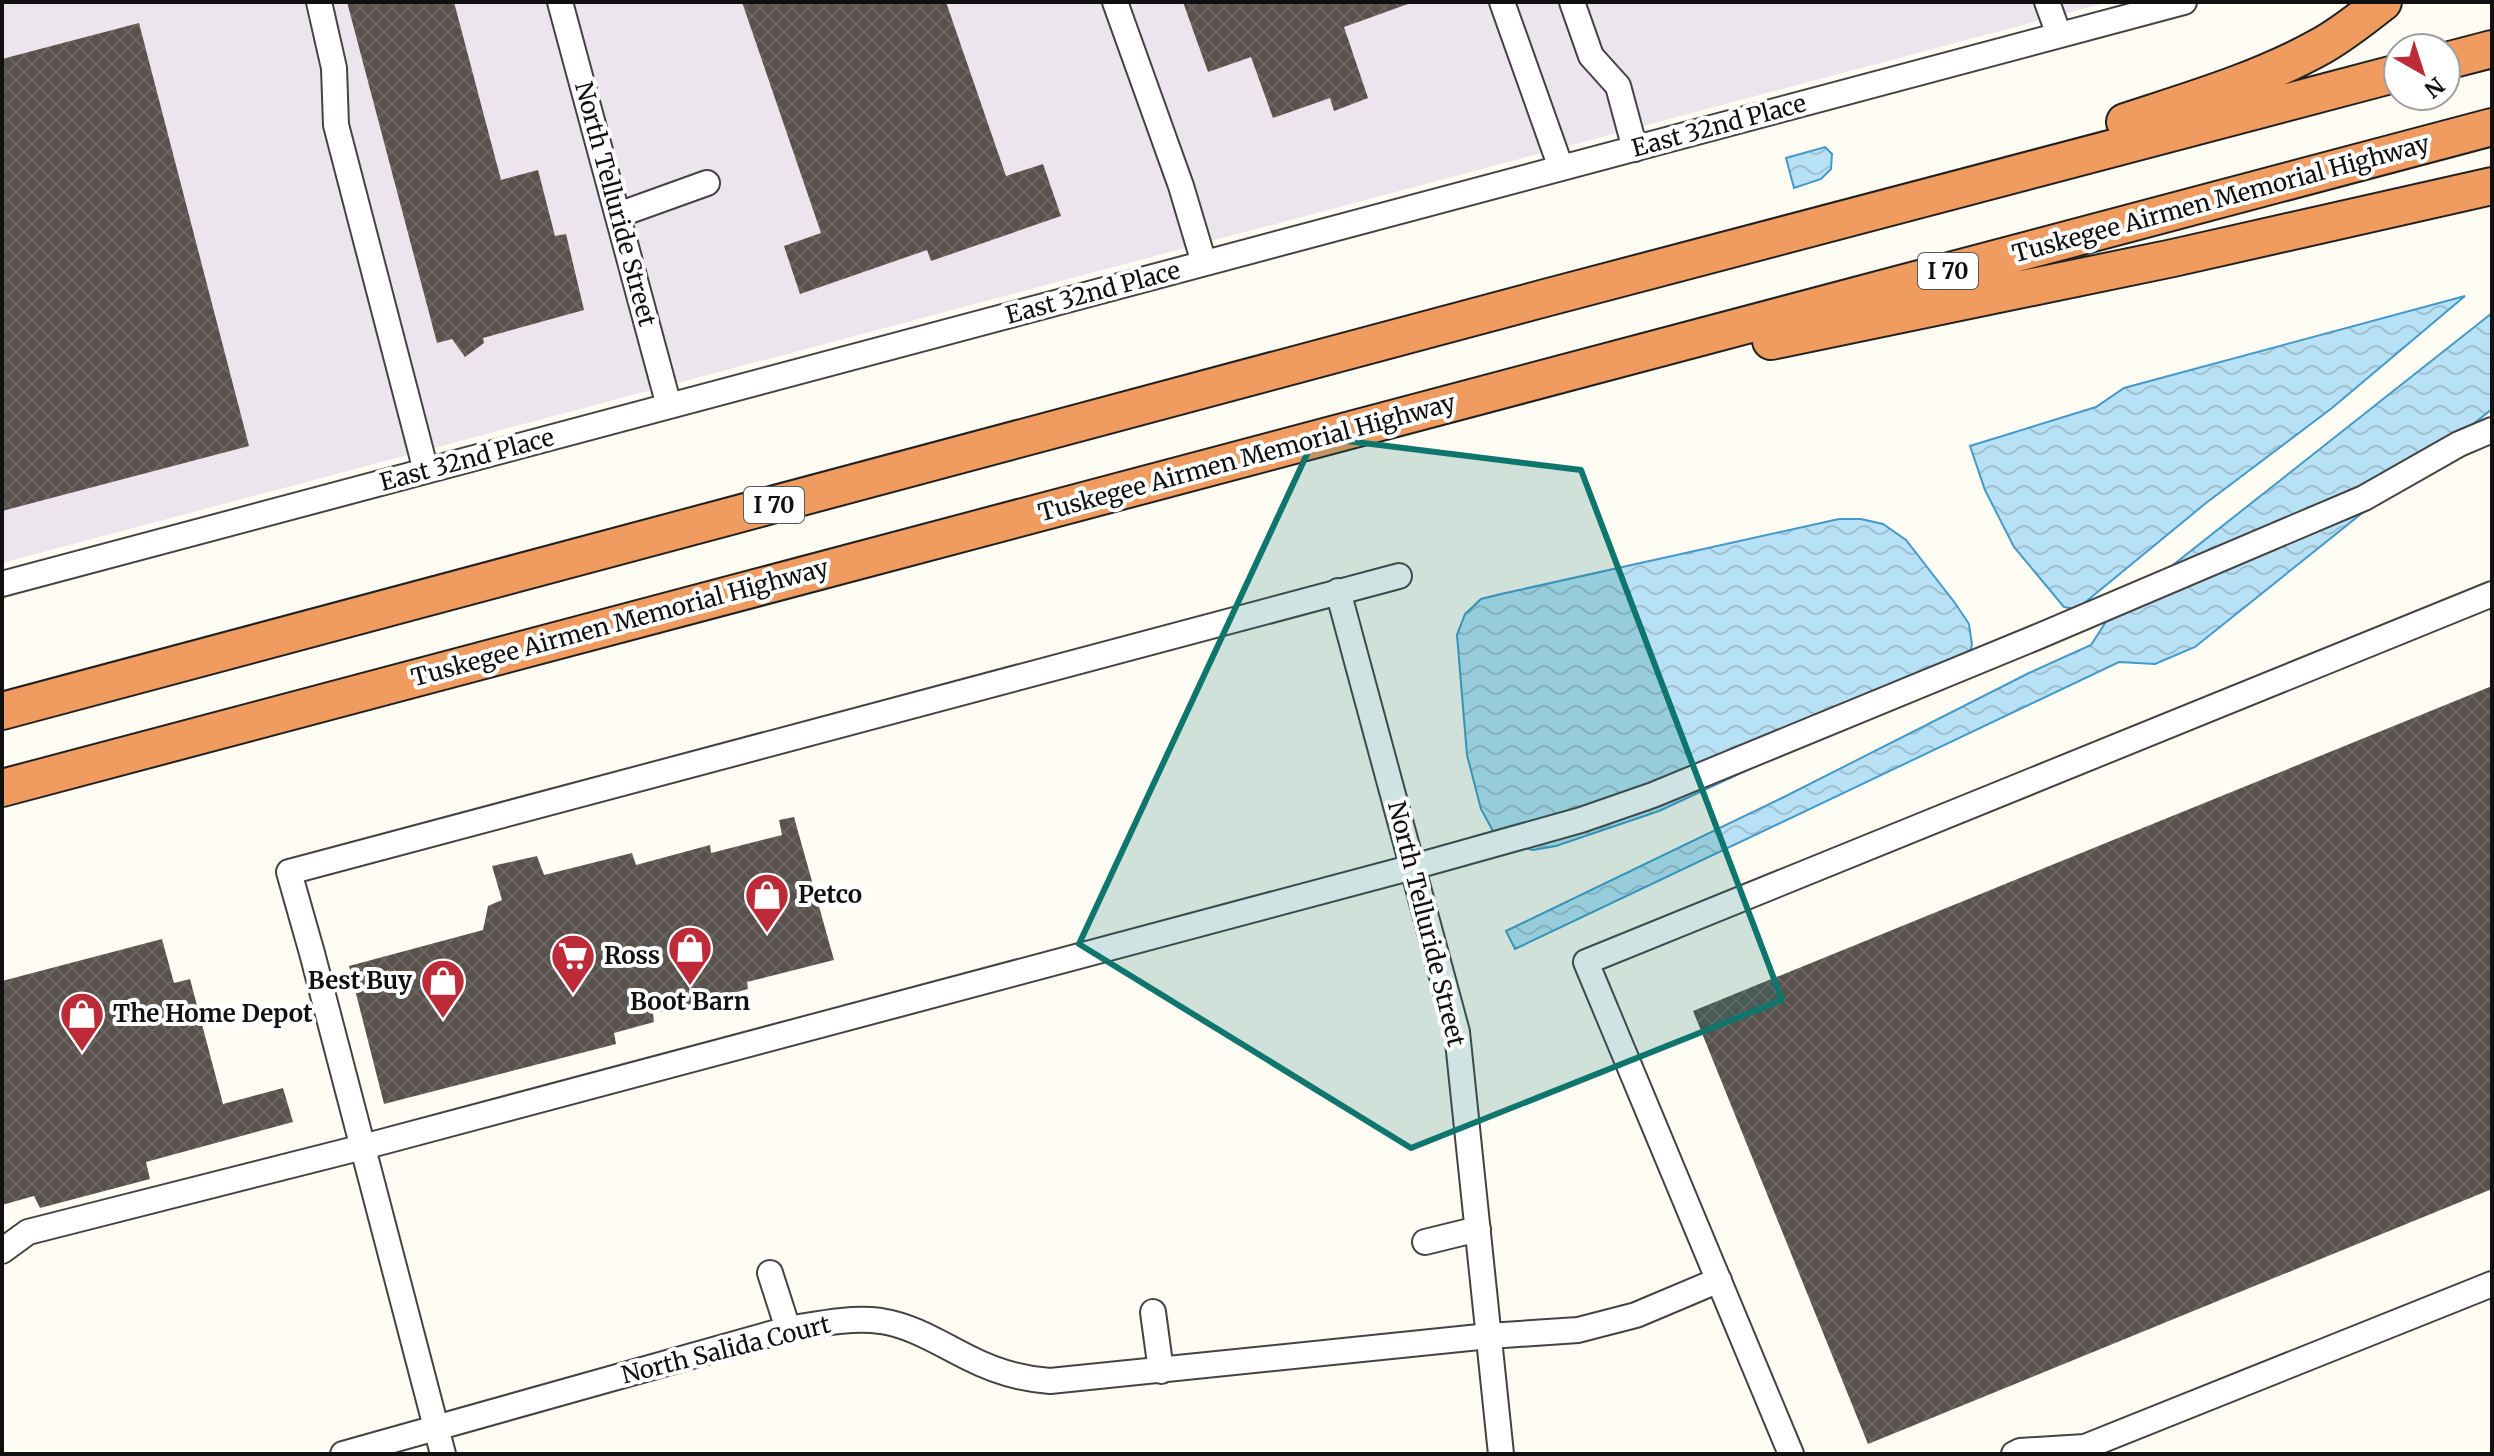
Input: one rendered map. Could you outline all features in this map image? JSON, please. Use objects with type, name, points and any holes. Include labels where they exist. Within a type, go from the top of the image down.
[{"type":"highway","points":[[1545,298],[2212,94],[2277,68],[2323,45],[2383,2]]},
{"type":"highway","points":[[2462,57],[2492,49]]},
{"type":"highway","name":"I 70","points":[[2,711],[2382,77]]},
{"type":"highway","name":"Tuskegee Airmen Memorial Highway","points":[[2,788],[2492,127]]},
{"type":"highway","points":[[1405,416],[2116,270],[2492,184]]},
{"type":"street","points":[[319,2],[334,68],[336,125],[426,471]]},
{"type":"street","name":"North Telluride Street","points":[[560,2],[669,406]]},
{"type":"street","points":[[1115,2],[1181,186],[1204,263]]},
{"type":"street","points":[[1502,2],[1561,168]]},
{"type":"street","points":[[1572,2],[1591,56],[1618,86],[1635,149]]},
{"type":"street","points":[[2047,2],[2059,35]]},
{"type":"street","name":"East 32nd Place","points":[[2,584],[1635,149],[2059,35],[2153,6],[2184,2]]},
{"type":"street","points":[[618,215],[707,183]]},
{"type":"street","points":[[2,1251],[28,1232],[363,1147],[1581,820],[1653,795],[2350,504],[2459,444],[2492,430]]},
{"type":"street","points":[[443,1454],[289,872],[1399,576]]},
{"type":"street","name":"North Telluride Street","points":[[1338,591],[1457,1032],[1501,1454]]},
{"type":"street","points":[[1791,1454],[1586,962],[2492,594]]},
{"type":"street","points":[[1425,1242],[1478,1229]]},
{"type":"street","points":[[770,1273],[788,1329]]},
{"type":"street","name":"North Salida Court","points":[[343,1454],[788,1329],[857,1320],[882,1321],[925,1334],[982,1364],[1027,1380],[1050,1381],[1489,1336],[1578,1330],[1636,1315],[1719,1280]]},
{"type":"street","points":[[2014,1454],[2020,1451],[2062,1452],[2085,1447],[2492,1284]]},
{"type":"street","points":[[1153,1312],[1161,1371]]},
{"type":"highlighted area","points":[[1315,437],[1581,470],[1782,1000],[1411,1148],[1079,944]]},
{"type":"shaded area","points":[[2,2],[2109,2],[2,563]]},
{"type":"water","points":[[1825,147],[1832,154],[1831,169],[1821,179],[1794,188],[1786,158]]},
{"type":"water","points":[[2465,296],[2332,408],[2206,503],[2077,609],[2064,607],[2014,547],[1985,490],[1970,446],[2096,407],[2124,388]]},
{"type":"water","points":[[2492,313],[2492,409],[2195,647],[2155,664],[2119,662],[1515,949],[1506,931],[2091,645],[2111,614]]},
{"type":"water","points":[[1839,519],[1861,519],[1883,524],[1906,540],[1969,624],[1972,645],[1967,661],[1948,677],[1659,811],[1556,846],[1533,850],[1509,844],[1493,831],[1481,809],[1467,755],[1457,635],[1465,614],[1481,599]]},
{"type":"building","points":[[347,2],[454,2],[501,180],[538,170],[555,236],[566,234],[584,310],[483,338],[484,343],[465,357],[452,339],[437,343]]},
{"type":"building","points":[[742,2],[946,2],[1006,176],[1043,164],[1061,216],[931,261],[927,250],[800,294],[784,246],[821,233]]},
{"type":"building","points":[[1183,2],[1408,4],[1344,27],[1368,98],[1334,111],[1330,98],[1273,118],[1251,57],[1208,72]]},
{"type":"building","points":[[139,23],[249,446],[2,511],[2,59]]},
{"type":"building","points":[[2492,686],[2492,1189],[1868,1444],[1693,1011]]},
{"type":"building","points":[[794,817],[834,960],[747,982],[748,989],[653,1014],[654,1022],[614,1033],[616,1044],[384,1104],[349,966],[483,930],[488,906],[502,900],[492,866],[537,856],[544,875],[632,853],[636,865],[710,845],[711,853],[782,835],[779,820]]},
{"type":"building","name":"The Home Depot","points":[[162,939],[174,983],[190,979],[223,1104],[283,1088],[293,1122],[146,1162],[150,1179],[40,1208],[34,1196],[2,1205],[2,981]]},
{"type":"place","name":"Petco","points":[[767,934]]},
{"type":"place","name":"Boot Barn","points":[[690,987]]},
{"type":"place","name":"Ross","points":[[573,995]]},
{"type":"place","name":"Best Buy","points":[[443,1020]]},
{"type":"place","name":"The Home Depot","points":[[82,1053]]}]
